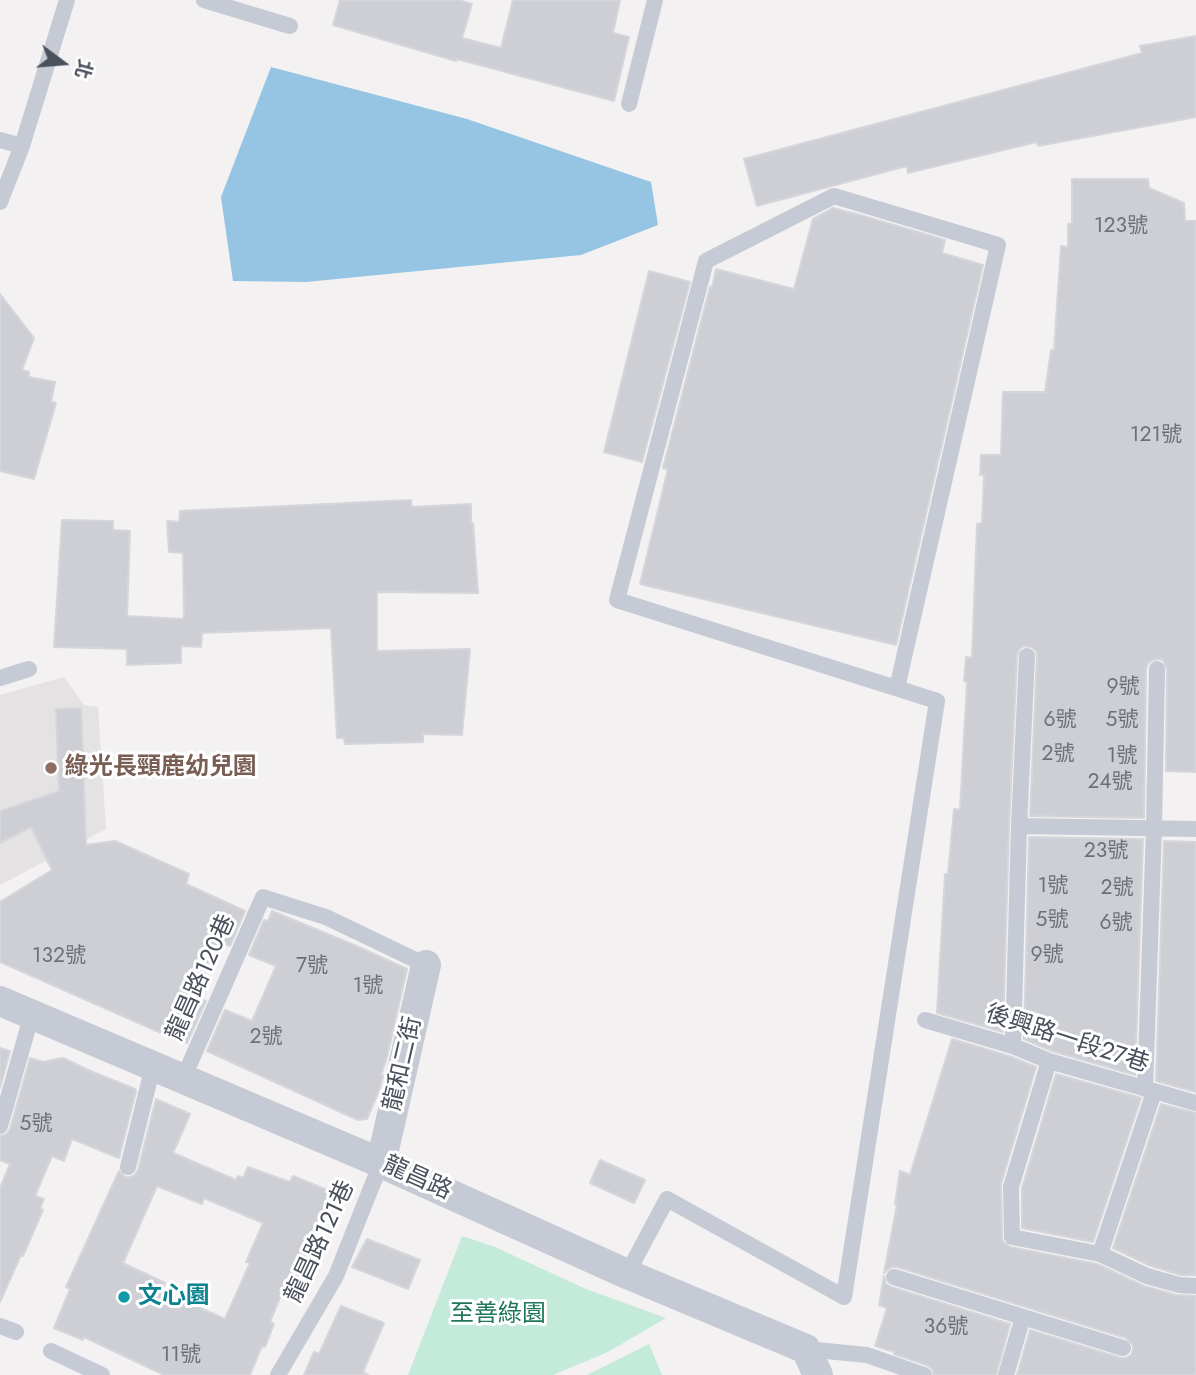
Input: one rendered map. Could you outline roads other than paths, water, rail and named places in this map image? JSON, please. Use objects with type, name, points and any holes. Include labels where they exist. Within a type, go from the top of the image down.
[{"type":"street","name":"龍和二街","points":[[381,1163],[426,965]]},
{"type":"street","name":"龍昌路","points":[[0,1001],[381,1163],[627,1274],[812,1362]]},
{"type":"lane","points":[[0,202],[22,146],[67,0]]},
{"type":"lane","points":[[204,0],[290,26]]},
{"type":"lane","points":[[629,104],[655,0]]},
{"type":"lane","points":[[0,140],[22,146]]},
{"type":"lane","points":[[627,1274],[667,1199],[844,1297],[937,701],[617,600],[706,261],[834,196],[998,245],[897,688]]},
{"type":"lane","points":[[1013,1046],[1027,656]]},
{"type":"lane","points":[[0,678],[29,669]]},
{"type":"lane","points":[[1100,1254],[1150,1091],[1157,669]]},
{"type":"lane","points":[[1019,826],[1196,829]]},
{"type":"lane","name":"龍昌路120巷","points":[[183,1079],[263,897],[326,917],[426,965]]},
{"type":"lane","points":[[0,1126],[32,1014]]},
{"type":"lane","name":"後興路一段27巷","points":[[925,1020],[1196,1103]]},
{"type":"lane","points":[[1049,1060],[1011,1187],[1012,1237],[1100,1254],[1147,1276],[1179,1285],[1196,1286]]},
{"type":"lane","points":[[128,1167],[153,1066]]},
{"type":"lane","name":"龍昌路121巷","points":[[278,1375],[336,1276],[381,1163]]},
{"type":"lane","points":[[894,1277],[1123,1348]]},
{"type":"lane","points":[[1006,1375],[1023,1317]]},
{"type":"lane","points":[[0,1326],[16,1332]]},
{"type":"lane","points":[[51,1350],[102,1375]]},
{"type":"lane","points":[[812,1362],[867,1355],[925,1375]]},
{"type":"water","points":[[271,67],[467,119],[651,182],[658,225],[581,255],[306,282],[233,281],[221,197]]},
{"type":"place","name":"綠光長頸鹿幼兒園","points":[[51,768]]},
{"type":"place","name":"文心園","points":[[124,1297]]},
{"type":"park label","name":"至善綠園","points":[[498,1315]]}]
